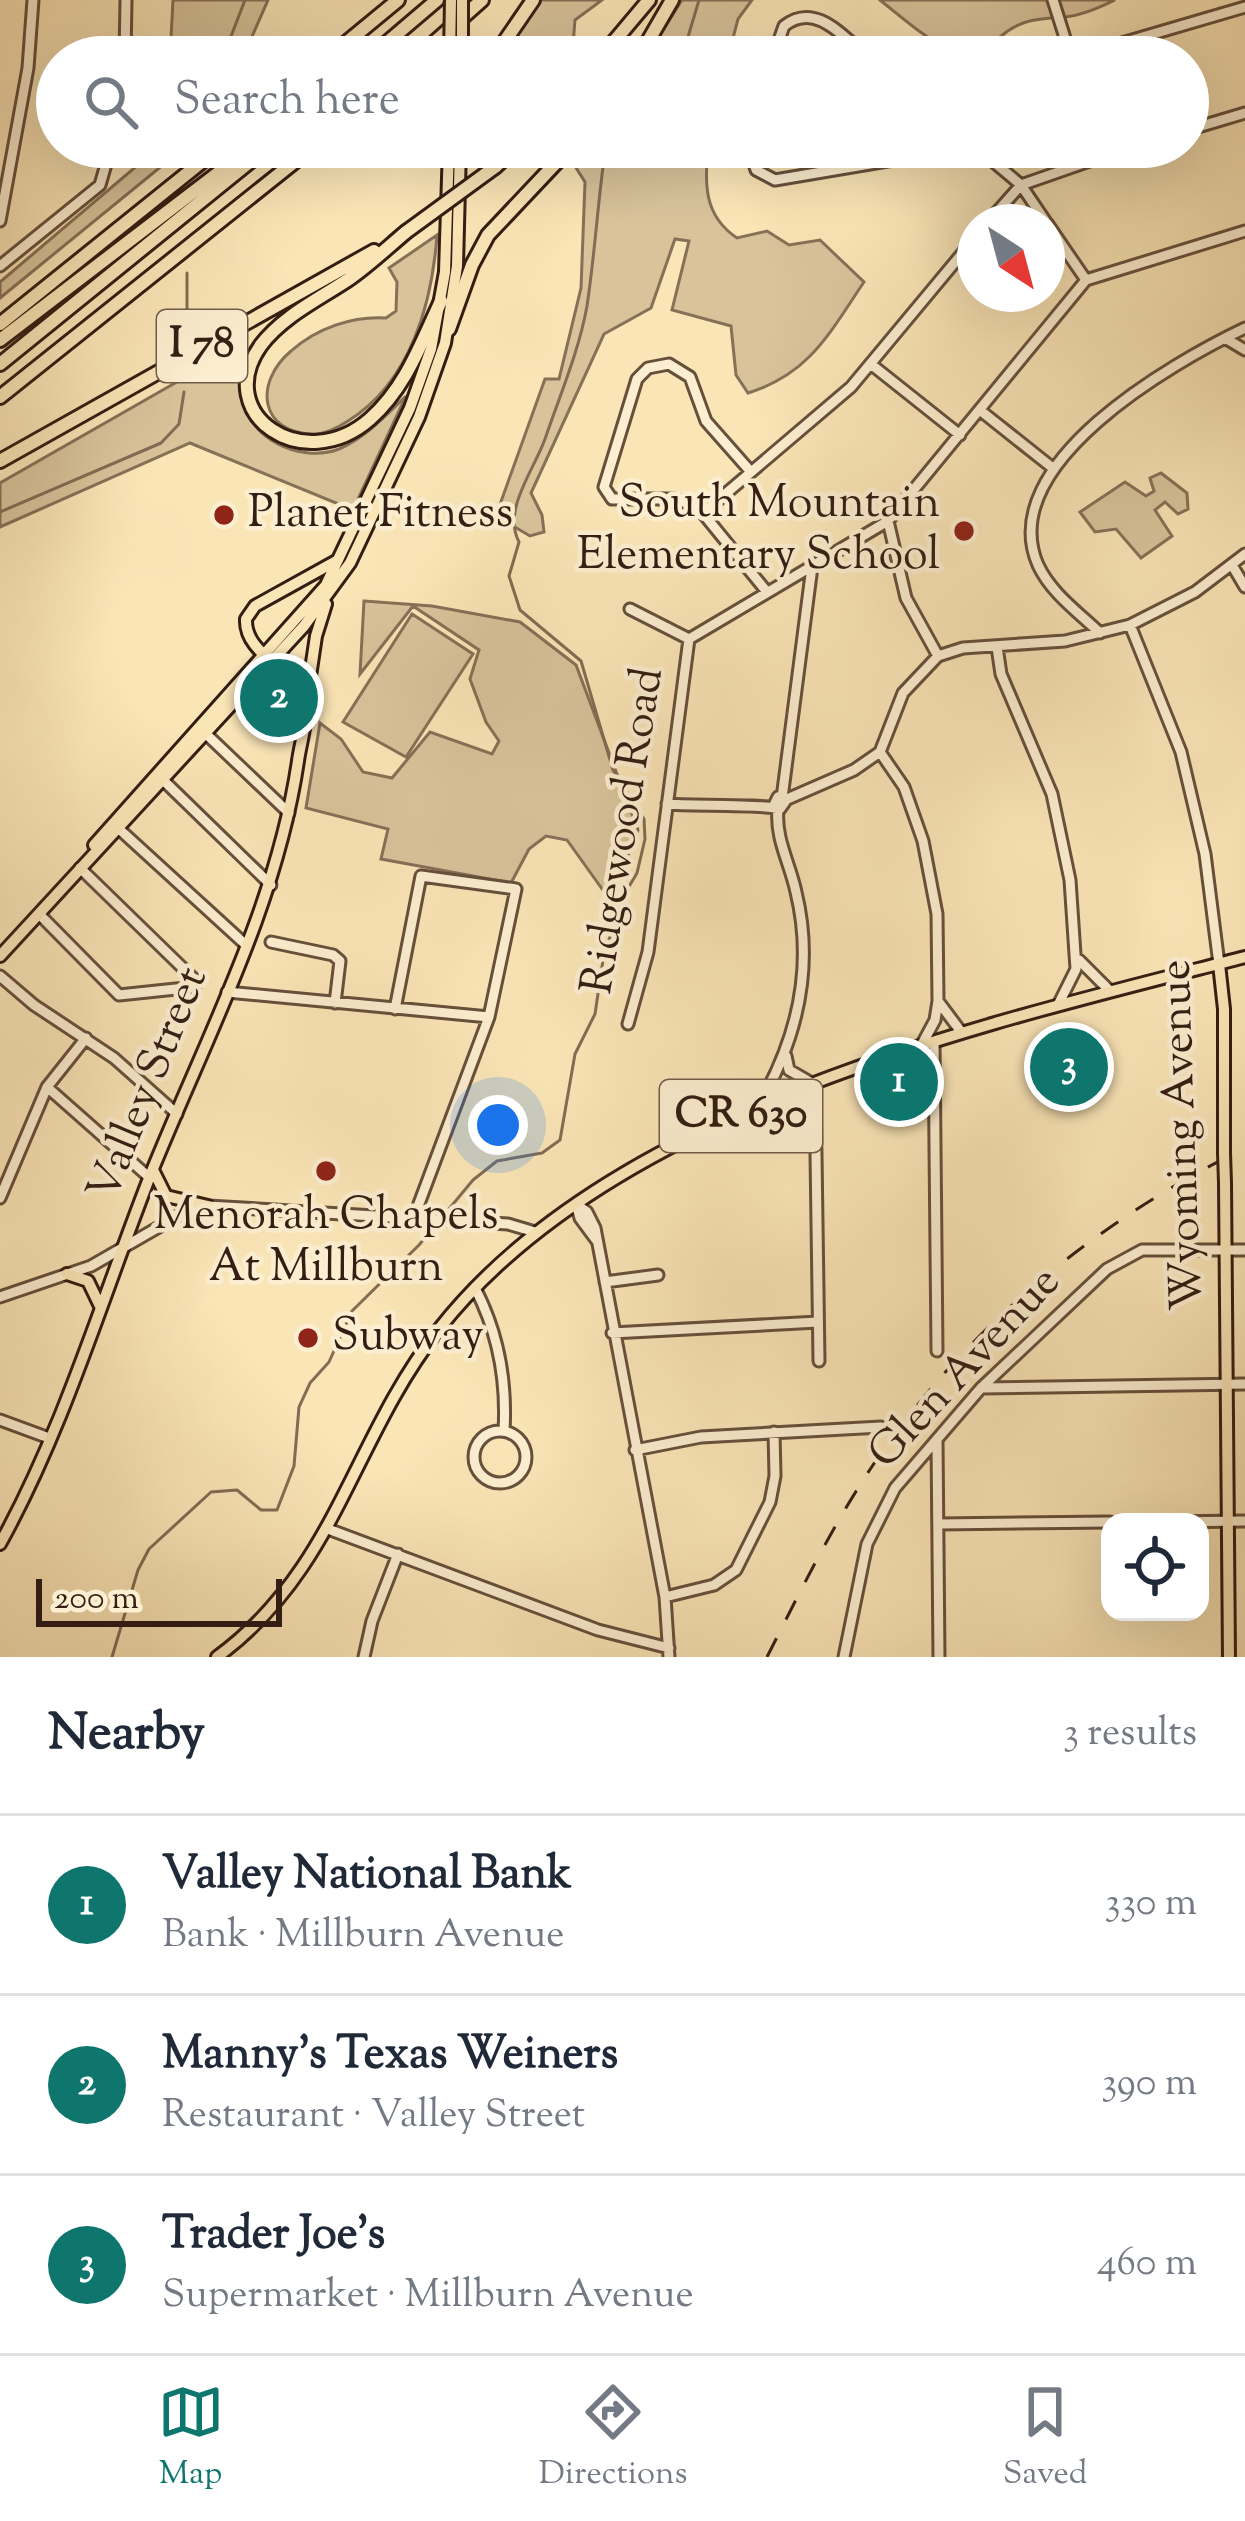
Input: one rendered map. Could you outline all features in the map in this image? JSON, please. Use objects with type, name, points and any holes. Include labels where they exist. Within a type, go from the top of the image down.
[{"type":"highway","points":[[354,36],[398,0]]},
{"type":"highway","points":[[394,36],[436,0]]},
{"type":"highway","points":[[442,36],[482,0]]},
{"type":"highway","points":[[508,36],[533,0]]},
{"type":"highway","points":[[619,36],[649,0]]},
{"type":"highway","points":[[651,36],[672,0]]},
{"type":"highway","points":[[0,324],[194,168]]},
{"type":"highway","points":[[0,340],[225,168]]},
{"type":"highway","name":"I 78","points":[[0,364],[242,168]]},
{"type":"highway","name":"I 78","points":[[0,397],[287,168]]},
{"type":"highway","name":"I 78","points":[[0,461],[406,232],[494,168]]},
{"type":"highway","points":[[448,329],[488,235],[551,168]]},
{"type":"highway","points":[[406,232],[354,276],[284,322],[263,343],[249,380],[258,416],[279,436],[300,443],[324,442],[351,432],[402,381],[441,301]]},
{"type":"main road","points":[[451,0],[454,36]]},
{"type":"main road","points":[[458,36],[463,0]]},
{"type":"main road","points":[[0,956],[203,732],[326,585],[410,408],[431,350],[441,301],[447,168]]},
{"type":"main road","points":[[80,868],[99,837],[329,595],[358,546],[419,417],[448,329],[458,252],[460,168]]},
{"type":"main road","points":[[306,706],[296,686],[250,640],[249,614],[338,560]]},
{"type":"main road","name":"Valley Street","points":[[0,1544],[49,1438],[151,1174],[271,885],[289,813],[316,636],[329,595]]},
{"type":"main road","points":[[1219,964],[1245,957]]},
{"type":"main road","name":"CR 630","points":[[217,1657],[279,1602],[328,1529],[395,1392],[440,1328],[535,1232],[675,1145],[815,1085],[962,1033],[1219,964]]},
{"type":"main road","name":"Wyoming Avenue","points":[[1219,964],[1224,1009],[1229,1657]]},
{"type":"main road","points":[[151,1174],[166,1196],[208,1206]]},
{"type":"main road","points":[[67,1274],[88,1281],[100,1308]]},
{"type":"street","points":[[0,221],[28,68],[33,0]]},
{"type":"street","points":[[125,36],[126,0]]},
{"type":"street","points":[[1053,0],[1065,36]]},
{"type":"street","points":[[1145,36],[1245,7]]},
{"type":"street","points":[[780,36],[784,26],[804,16],[824,20],[843,36]]},
{"type":"street","points":[[1209,124],[1245,113]]},
{"type":"street","points":[[0,266],[100,185],[105,168]]},
{"type":"street","points":[[755,168],[768,179],[778,180],[847,168]]},
{"type":"street","points":[[1002,168],[1021,184],[1034,204]]},
{"type":"street","points":[[1004,204],[1021,184],[1059,168]]},
{"type":"street","points":[[1065,249],[1086,280],[1245,231]]},
{"type":"street","points":[[703,513],[872,365],[957,260]]},
{"type":"street","name":"Ridgewood Road","points":[[628,1024],[644,977],[689,639],[889,521],[1086,280]]},
{"type":"street","points":[[1100,633],[1055,592],[1033,550],[1034,504],[1054,469],[1126,399],[1176,364],[1245,328]]},
{"type":"street","points":[[1225,338],[1245,350]]},
{"type":"street","points":[[751,472],[706,421],[686,372],[669,364],[649,368],[637,379],[604,487],[612,499],[687,501],[703,513],[767,592]]},
{"type":"street","points":[[872,365],[960,435]]},
{"type":"street","points":[[981,411],[1054,469]]},
{"type":"street","points":[[889,521],[906,598],[938,656]]},
{"type":"street","points":[[667,805],[737,808],[779,803],[854,770],[880,752],[903,693],[938,656],[963,648],[1047,643],[1130,625],[1176,604],[1245,554]]},
{"type":"street","points":[[1232,566],[1245,587]]},
{"type":"street","points":[[756,1110],[786,1056],[804,962],[798,898],[778,832],[812,567]]},
{"type":"street","points":[[629,609],[689,639]]},
{"type":"street","name":"Wyoming Avenue","points":[[1130,625],[1181,752],[1205,854],[1219,964]]},
{"type":"street","points":[[997,647],[1001,674],[1038,754],[1060,824],[1077,956],[1073,982],[1059,1004]]},
{"type":"street","points":[[203,732],[289,813]]},
{"type":"street","points":[[880,752],[904,787],[932,873],[938,1001],[935,1020],[920,1047]]},
{"type":"street","points":[[161,778],[271,885]]},
{"type":"street","points":[[118,828],[246,945]]},
{"type":"street","points":[[40,915],[119,994],[194,988],[194,979],[80,868]]},
{"type":"street","points":[[395,1009],[421,876],[516,889],[489,1017],[414,1217]]},
{"type":"street","points":[[271,942],[333,955],[340,961],[335,1003]]},
{"type":"street","points":[[1077,956],[1109,991]]},
{"type":"street","points":[[0,976],[34,1005],[86,1038],[177,1114]]},
{"type":"street","points":[[227,992],[489,1017]]},
{"type":"street","points":[[938,1001],[962,1033]]},
{"type":"street","points":[[0,1198],[47,1087],[86,1038]]},
{"type":"street","points":[[934,1042],[938,1351]]},
{"type":"street","points":[[786,1056],[789,1070],[815,1085],[819,1360]]},
{"type":"street","points":[[47,1087],[151,1174]]},
{"type":"street","points":[[328,1529],[669,1652],[664,1597],[597,1241],[586,1229],[576,1204]]},
{"type":"street","points":[[0,1297],[67,1274],[178,1216],[208,1206],[508,1224],[535,1232]]},
{"type":"street","name":"Glen Avenue","points":[[844,1657],[863,1559],[877,1519],[895,1488],[981,1388],[1119,1259],[1142,1250],[1245,1250]]},
{"type":"street","points":[[604,1282],[658,1275]]},
{"type":"street","points":[[475,1288],[501,1357],[504,1431]]},
{"type":"street","points":[[612,1333],[818,1322]]},
{"type":"street","points":[[981,1388],[1245,1384]]},
{"type":"street","points":[[0,1420],[49,1438]]},
{"type":"street","points":[[635,1450],[701,1437],[881,1427]]},
{"type":"street","points":[[504,1431],[522,1442],[526,1463],[513,1480],[498,1483],[479,1472],[475,1452],[488,1435],[504,1431]]},
{"type":"street","points":[[664,1597],[715,1585],[736,1570],[770,1502],[774,1432]]},
{"type":"street","points":[[937,1438],[939,1657]]},
{"type":"street","points":[[1209,1521],[1245,1521]]},
{"type":"street","points":[[939,1524],[1101,1522]]},
{"type":"street","points":[[364,1657],[372,1621],[398,1554]]},
{"type":"shaded area","points":[[173,0],[268,0],[252,36],[171,36]]},
{"type":"shaded area","points":[[541,0],[602,0],[575,20],[574,36],[516,36]]},
{"type":"shaded area","points":[[682,0],[752,0],[738,19],[734,36],[659,36]]},
{"type":"shaded area","points":[[880,0],[1115,0],[1078,14],[1031,21],[1001,36],[928,36]]},
{"type":"shaded area","points":[[134,168],[159,168],[0,298],[0,282]]},
{"type":"shaded area","points":[[576,168],[706,168],[712,209],[737,238],[767,231],[789,245],[820,240],[864,282],[803,363],[748,393],[736,375],[731,326],[672,310],[689,241],[675,239],[651,308],[604,334],[531,493],[544,532],[530,536],[508,523],[498,510],[545,379],[559,379],[581,288],[585,182]]},
{"type":"shaded area","points":[[437,235],[423,313],[403,363],[388,385],[370,405],[332,430],[314,434],[282,426],[273,416],[267,391],[279,364],[324,330],[348,321],[386,318],[396,311],[397,282],[389,268]]},
{"type":"shaded area","points":[[231,351],[243,361],[242,397],[251,421],[271,440],[298,451],[339,449],[374,426],[406,396],[353,510],[190,443],[0,527],[0,483]]},
{"type":"shaded area","points":[[1161,473],[1187,493],[1188,509],[1178,514],[1165,502],[1155,510],[1172,536],[1141,558],[1116,529],[1095,532],[1080,512],[1125,482],[1146,496],[1154,491],[1150,478]]},
{"type":"shaded area","points":[[364,601],[432,606],[520,622],[576,665],[638,830],[610,900],[567,840],[546,836],[529,849],[511,883],[381,859],[388,829],[306,808],[320,723],[341,739],[363,772],[392,778],[430,732],[492,754],[499,741],[486,722],[470,679],[479,650],[413,606],[360,674]]},
{"type":"shaded area","points":[[412,614],[473,654],[406,757],[343,722]]},
{"type":"waterway","points":[[231,36],[245,0]]},
{"type":"waterway","points":[[688,36],[699,0]]},
{"type":"waterway","points":[[112,1657],[138,1570],[149,1549],[211,1492],[237,1490],[261,1510],[277,1510],[294,1466],[299,1407],[310,1383],[329,1362],[352,1311],[419,1245],[473,1180],[497,1161],[542,1153],[560,1140],[575,1054],[595,1014],[603,960],[621,900],[637,873],[644,819],[613,770],[581,661],[520,610],[509,576],[519,542],[514,517],[517,504],[545,439],[584,323],[603,168]]},
{"type":"waterway","points":[[187,273],[187,322]]},
{"type":"waterway","points":[[0,512],[161,443],[179,424],[184,392]]},
{"type":"railway","points":[[767,1657],[858,1488],[949,1368],[992,1323],[1087,1244],[1245,1148]]},
{"type":"place","name":"Planet Fitness","points":[[224,515]]},
{"type":"place","name":"South Mountain Elementary School","points":[[964,531]]},
{"type":"place","name":"Manny’s Texas Weiners","points":[[279,698]]},
{"type":"place","name":"Trader Joe's","points":[[1069,1067]]},
{"type":"place","name":"Valley National Bank","points":[[899,1082]]},
{"type":"place","name":"Menorah Chapels At Millburn","points":[[326,1171]]},
{"type":"place","name":"Subway","points":[[308,1338]]}]
